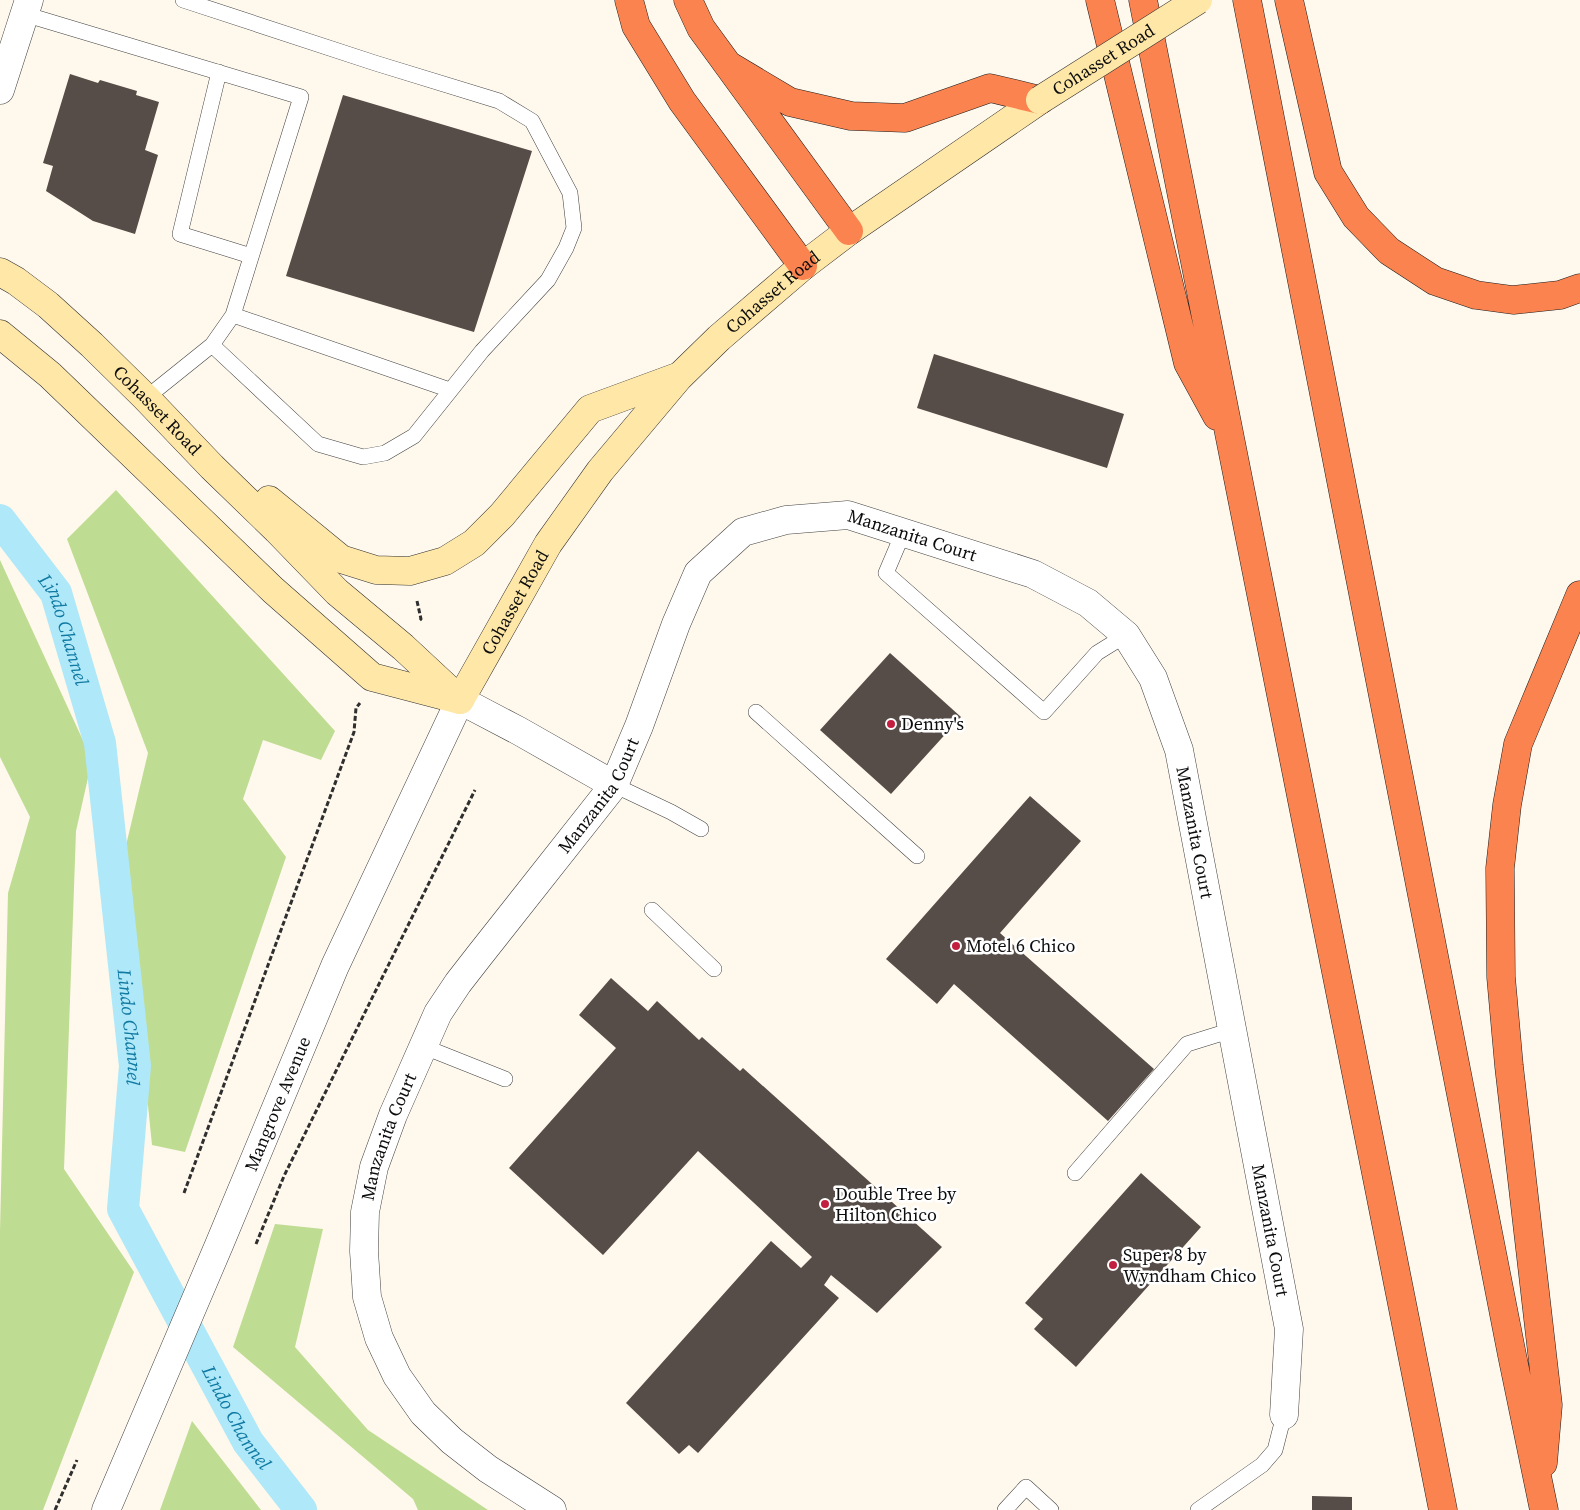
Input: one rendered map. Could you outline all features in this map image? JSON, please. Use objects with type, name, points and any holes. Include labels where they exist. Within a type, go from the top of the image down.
[{"type":"highway","points":[[629,0],[636,26],[682,101],[803,266]]},
{"type":"highway","points":[[688,0],[701,28],[849,231]]},
{"type":"highway","points":[[1100,0],[1188,363],[1230,439]]},
{"type":"highway","points":[[1143,0],[1443,1510]]},
{"type":"highway","points":[[1247,0],[1510,1346],[1542,1501]]},
{"type":"highway","points":[[1289,0],[1328,172],[1356,217],[1389,252],[1435,282],[1476,295],[1513,300],[1560,295],[1580,288]]},
{"type":"highway","points":[[728,65],[790,102],[851,116],[905,118],[990,88],[1040,100]]},
{"type":"highway","points":[[1542,1501],[1548,1405],[1509,1066],[1501,977],[1500,868],[1507,805],[1518,744],[1580,595]]},
{"type":"main road","name":"Cohasset Road","points":[[0,272],[16,281],[48,305],[146,398],[212,467],[338,592],[403,647],[460,700],[548,544],[600,471],[679,376],[719,338],[803,266],[849,231],[1040,100],[1198,0]]},
{"type":"main road","points":[[0,334],[50,375],[272,590],[372,677],[460,700]]},
{"type":"main road","points":[[212,467],[261,494],[341,559],[376,570],[410,571],[445,561],[474,543],[502,516],[590,409],[679,376]]},
{"type":"street","points":[[0,90],[26,7]]},
{"type":"street","name":"Manzanita Court","points":[[552,1510],[488,1469],[452,1441],[423,1413],[397,1376],[379,1338],[367,1297],[364,1250],[365,1212],[374,1167],[393,1115],[438,1013],[458,983],[614,785],[639,726],[676,624],[698,573],[743,532],[786,520],[848,515],[1033,574],[1088,602],[1126,634],[1153,678],[1179,750],[1289,1329],[1284,1415]]},
{"type":"street","points":[[460,700],[520,731],[614,785]]},
{"type":"street","name":"Mangrove Avenue","points":[[106,1510],[335,966],[460,700]]},
{"type":"lane","points":[[183,0],[375,63],[500,101],[532,120],[570,193],[574,228],[566,248],[548,280],[482,351],[414,436],[385,453],[363,457],[318,444],[212,345]]},
{"type":"lane","points":[[26,7],[301,97],[233,315],[212,345],[146,398]]},
{"type":"lane","points":[[220,72],[180,234],[252,256]]},
{"type":"lane","points":[[233,315],[450,390]]},
{"type":"lane","points":[[903,533],[886,573],[1044,712],[1097,653],[1126,634]]},
{"type":"lane","points":[[756,712],[917,856]]},
{"type":"lane","points":[[614,785],[671,812],[701,829]]},
{"type":"lane","points":[[652,910],[714,969]]},
{"type":"lane","points":[[1076,1173],[1187,1044],[1232,1030]]},
{"type":"lane","points":[[422,1046],[505,1079]]},
{"type":"lane","points":[[1198,1510],[1262,1465],[1275,1450],[1284,1415]]},
{"type":"lane","points":[[1005,1510],[1026,1487],[1051,1510]]},
{"type":"path","points":[[184,1193],[354,732],[356,708]]},
{"type":"path","points":[[256,1244],[284,1176],[475,790]]},
{"type":"path","points":[[54,1510],[76,1460]]},
{"type":"green space","points":[[116,490],[335,731],[321,760],[263,740],[243,799],[286,857],[185,1152],[152,1145],[123,858],[148,753],[67,539]]},
{"type":"green space","points":[[0,560],[92,760],[76,831],[64,1169],[134,1272],[43,1510],[0,1510],[0,1231],[8,893],[30,817],[0,757]]},
{"type":"green space","points":[[275,1224],[323,1229],[295,1347],[368,1430],[488,1510],[418,1510],[413,1499],[233,1347]]},
{"type":"green space","points":[[192,1421],[261,1510],[160,1510]]},
{"type":"building","points":[[70,74],[98,83],[100,80],[137,91],[136,95],[159,102],[145,150],[158,155],[135,234],[93,221],[46,191],[53,166],[43,163]]},
{"type":"building","points":[[343,95],[532,151],[474,332],[286,276]]},
{"type":"building","points":[[934,354],[1124,414],[1107,468],[917,408]]},
{"type":"building","name":"Denny's","points":[[890,653],[961,717],[891,794],[820,730]]},
{"type":"building","name":"Motel 6 Chico","points":[[1030,796],[1081,841],[1000,933],[1154,1069],[1108,1121],[954,984],[937,1004],[886,959]]},
{"type":"building","name":"Double Tree by Hilton Chico","points":[[611,978],[648,1011],[657,1001],[699,1040],[702,1037],[740,1071],[743,1068],[942,1247],[877,1313],[831,1275],[824,1285],[839,1298],[698,1453],[689,1445],[679,1454],[626,1403],[771,1241],[801,1268],[812,1257],[698,1151],[603,1255],[509,1168],[616,1048],[579,1015]]},
{"type":"building","name":"Super 8 by Wyndham Chico","points":[[1141,1173],[1201,1227],[1076,1367],[1034,1329],[1043,1319],[1025,1303]]},
{"type":"building","points":[[1312,1496],[1352,1497],[1352,1510],[1312,1510]]},
{"type":"waterway","name":"Lindo Channel","points":[[0,520],[56,593],[100,743],[135,1066],[123,1209],[248,1442],[301,1510]]},
{"type":"place","name":"Denny's","points":[[891,724]]},
{"type":"place","name":"Motel 6 Chico","points":[[956,946]]},
{"type":"place","name":"Double Tree by Hilton Chico","points":[[825,1204]]},
{"type":"place","name":"Super 8 by Wyndham Chico","points":[[1113,1265]]}]
